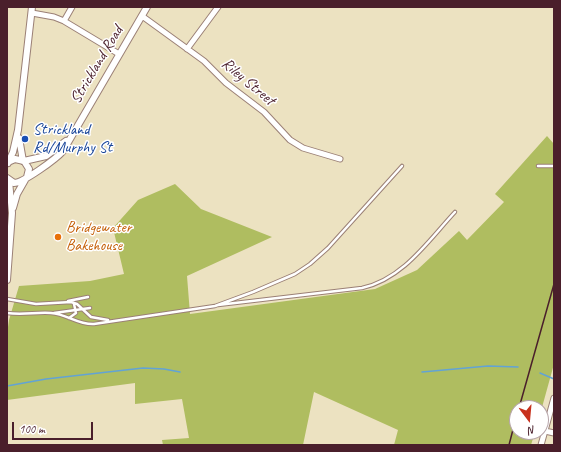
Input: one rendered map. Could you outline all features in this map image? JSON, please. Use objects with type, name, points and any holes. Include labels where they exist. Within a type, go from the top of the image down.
[{"type":"street","points":[[64,21],[72,7]]},
{"type":"street","name":"Strickland Road","points":[[26,179],[56,158],[63,151],[147,7]]},
{"type":"street","points":[[188,49],[218,7]]},
{"type":"street","points":[[8,163],[14,152],[18,130],[32,10],[64,21],[119,54]]},
{"type":"street","name":"Riley Street","points":[[142,16],[204,61],[226,84],[264,112],[290,140],[303,148],[340,159]]},
{"type":"street","points":[[7,280],[12,213],[17,194],[26,179],[29,169],[24,161],[19,146],[18,130]]},
{"type":"street","name":"Strickland Road","points":[[8,163],[15,159],[24,161],[46,156],[70,137]]},
{"type":"street","points":[[12,213],[8,180],[17,183],[26,179]]},
{"type":"street","points":[[549,416],[554,398]]},
{"type":"lane","points":[[215,306],[270,285],[310,264],[333,243],[402,166]]},
{"type":"lane","points":[[538,166],[554,166]]},
{"type":"lane","points":[[53,313],[87,324],[215,306],[362,288],[379,283],[395,274],[408,263],[455,212]]},
{"type":"lane","points":[[7,299],[36,304],[88,297]]},
{"type":"lane","points":[[67,301],[72,302],[91,317],[111,321]]},
{"type":"lane","points":[[72,302],[77,309]]},
{"type":"lane","points":[[7,313],[29,315],[90,308]]},
{"type":"lane","points":[[69,318],[76,314],[77,309]]},
{"type":"green space","points":[[547,136],[554,144],[554,364],[544,400],[509,400],[509,440],[533,440],[531,445],[394,445],[398,430],[314,392],[303,445],[163,445],[162,440],[189,438],[182,399],[135,404],[135,383],[7,400],[7,334],[9,320],[19,286],[90,281],[124,274],[113,228],[138,200],[175,184],[201,209],[272,237],[187,276],[190,314],[375,289],[417,270],[459,231],[467,240],[504,202],[495,194]]},
{"type":"waterway","points":[[422,372],[488,366],[518,367]]},
{"type":"waterway","points":[[7,386],[46,379],[143,368],[164,369],[180,372]]},
{"type":"waterway","points":[[540,373],[554,379]]},
{"type":"railway","points":[[521,400],[554,284]]},
{"type":"railway","points":[[509,445],[510,440]]},
{"type":"place","name":"Strickland Rd/Murphy St","points":[[25,139]]},
{"type":"place","name":"Bridgewater Bakehouse","points":[[58,237]]}]
